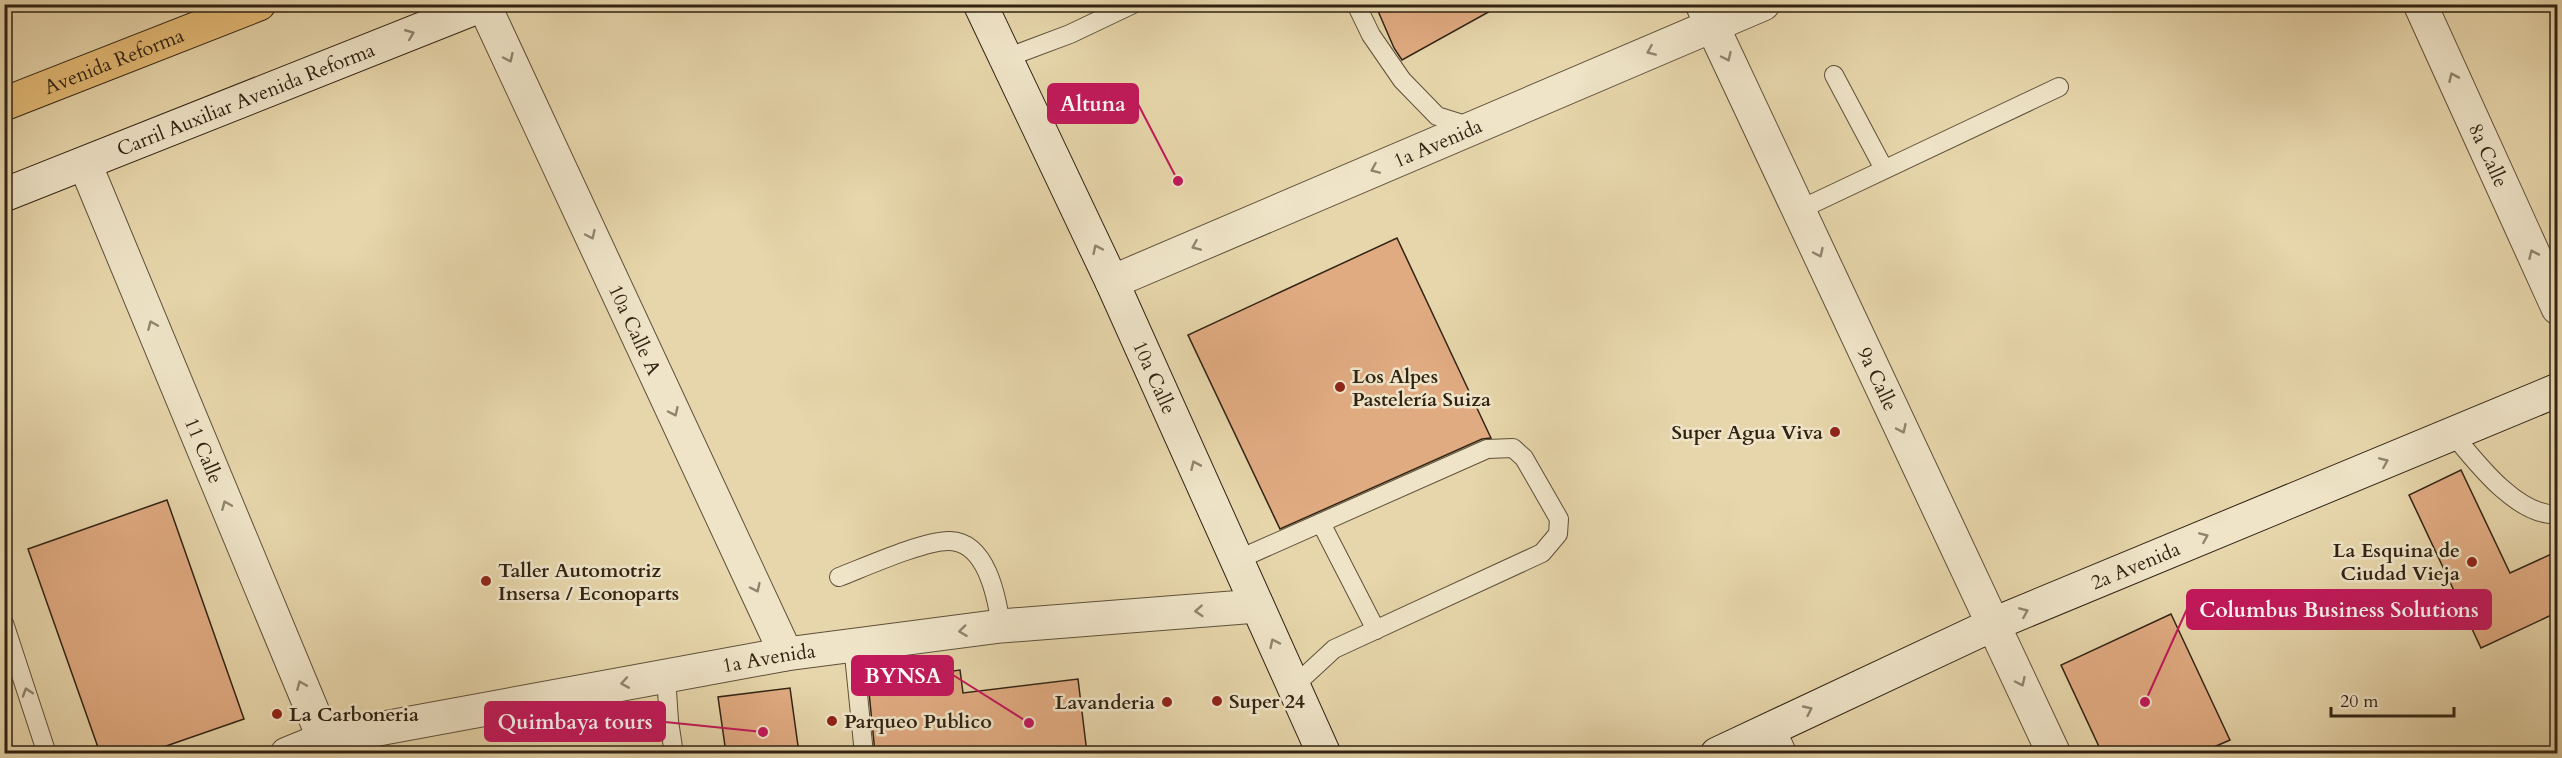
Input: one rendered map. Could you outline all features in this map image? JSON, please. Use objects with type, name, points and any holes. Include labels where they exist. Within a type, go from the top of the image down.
[{"type":"main road","name":"Avenida Reforma","points":[[4,104],[259,4]]},
{"type":"street","name":"10a Calle","points":[[980,4],[1113,282],[1324,753]]},
{"type":"street","name":"8a Calle","points":[[2420,4],[2558,308]]},
{"type":"street","name":"Carril Auxiliar Avenida Reforma","points":[[4,195],[485,5]]},
{"type":"street","name":"10a Calle A","points":[[485,5],[786,654]]},
{"type":"street","name":"1a Avenida","points":[[1113,282],[1473,127],[1707,15],[1755,6]]},
{"type":"street","name":"9a Calle","points":[[1707,15],[2055,753]]},
{"type":"street","name":"11 Calle","points":[[85,164],[324,739]]},
{"type":"street","name":"2a Avenida","points":[[1718,753],[1781,740],[1994,624],[2558,390]]},
{"type":"street","name":"1a Avenida","points":[[288,753],[324,739],[786,654],[1001,626],[1257,606]]},
{"type":"lane","points":[[1006,58],[1070,34],[1133,4]]},
{"type":"lane","points":[[1356,4],[1371,35],[1402,80],[1437,116],[1473,127]]},
{"type":"lane","points":[[1834,75],[1884,169]]},
{"type":"lane","points":[[1799,210],[2059,87]]},
{"type":"lane","points":[[2452,433],[2471,457],[2514,500],[2549,514],[2558,513]]},
{"type":"lane","points":[[1238,560],[1487,449],[1499,447],[1513,448],[1524,458],[1559,519],[1558,534],[1542,553],[1334,649],[1294,686]]},
{"type":"lane","points":[[1321,523],[1376,630]]},
{"type":"lane","points":[[838,577],[934,543],[952,541],[968,548],[981,561],[997,596],[1001,626]]},
{"type":"lane","points":[[4,623],[41,751]]},
{"type":"lane","points":[[853,645],[864,753]]},
{"type":"lane","points":[[666,675],[674,753]]},
{"type":"building","points":[[1375,4],[1503,4],[1402,60],[1394,48]]},
{"type":"building","name":"Los Alpes Pastelería Suiza","points":[[1397,238],[1491,438],[1482,439],[1280,529],[1188,335]]},
{"type":"building","name":"La Esquina de Ciudad Vieja","points":[[2461,470],[2510,573],[2558,551],[2558,612],[2481,648],[2409,495]]},
{"type":"building","points":[[167,500],[244,719],[146,753],[100,753],[28,549]]},
{"type":"building","points":[[2171,614],[2230,740],[2200,753],[2102,753],[2061,665]]},
{"type":"building","points":[[960,670],[963,693],[1078,679],[1087,753],[875,753],[868,682]]},
{"type":"building","points":[[790,688],[799,753],[726,753],[718,697]]},
{"type":"place","name":"Altuna","points":[[1178,181]]},
{"type":"place","name":"Los Alpes Pastelería Suiza","points":[[1340,387]]},
{"type":"place","name":"Super Agua Viva","points":[[1835,432]]},
{"type":"place","name":"La Esquina de Ciudad Vieja","points":[[2472,562]]},
{"type":"place","name":"Taller Automotriz Insersa / Econoparts","points":[[486,581]]},
{"type":"place","name":"Super 24","points":[[1217,701]]},
{"type":"place","name":"Lavanderia","points":[[1167,702]]},
{"type":"place","name":"Columbus Business Solutions","points":[[2145,702]]},
{"type":"place","name":"La Carboneria","points":[[277,714]]},
{"type":"place","name":"Parqueo Publico","points":[[832,721]]},
{"type":"place","name":"BYNSA","points":[[1029,723]]},
{"type":"place","name":"Quimbaya tours","points":[[763,732]]}]
